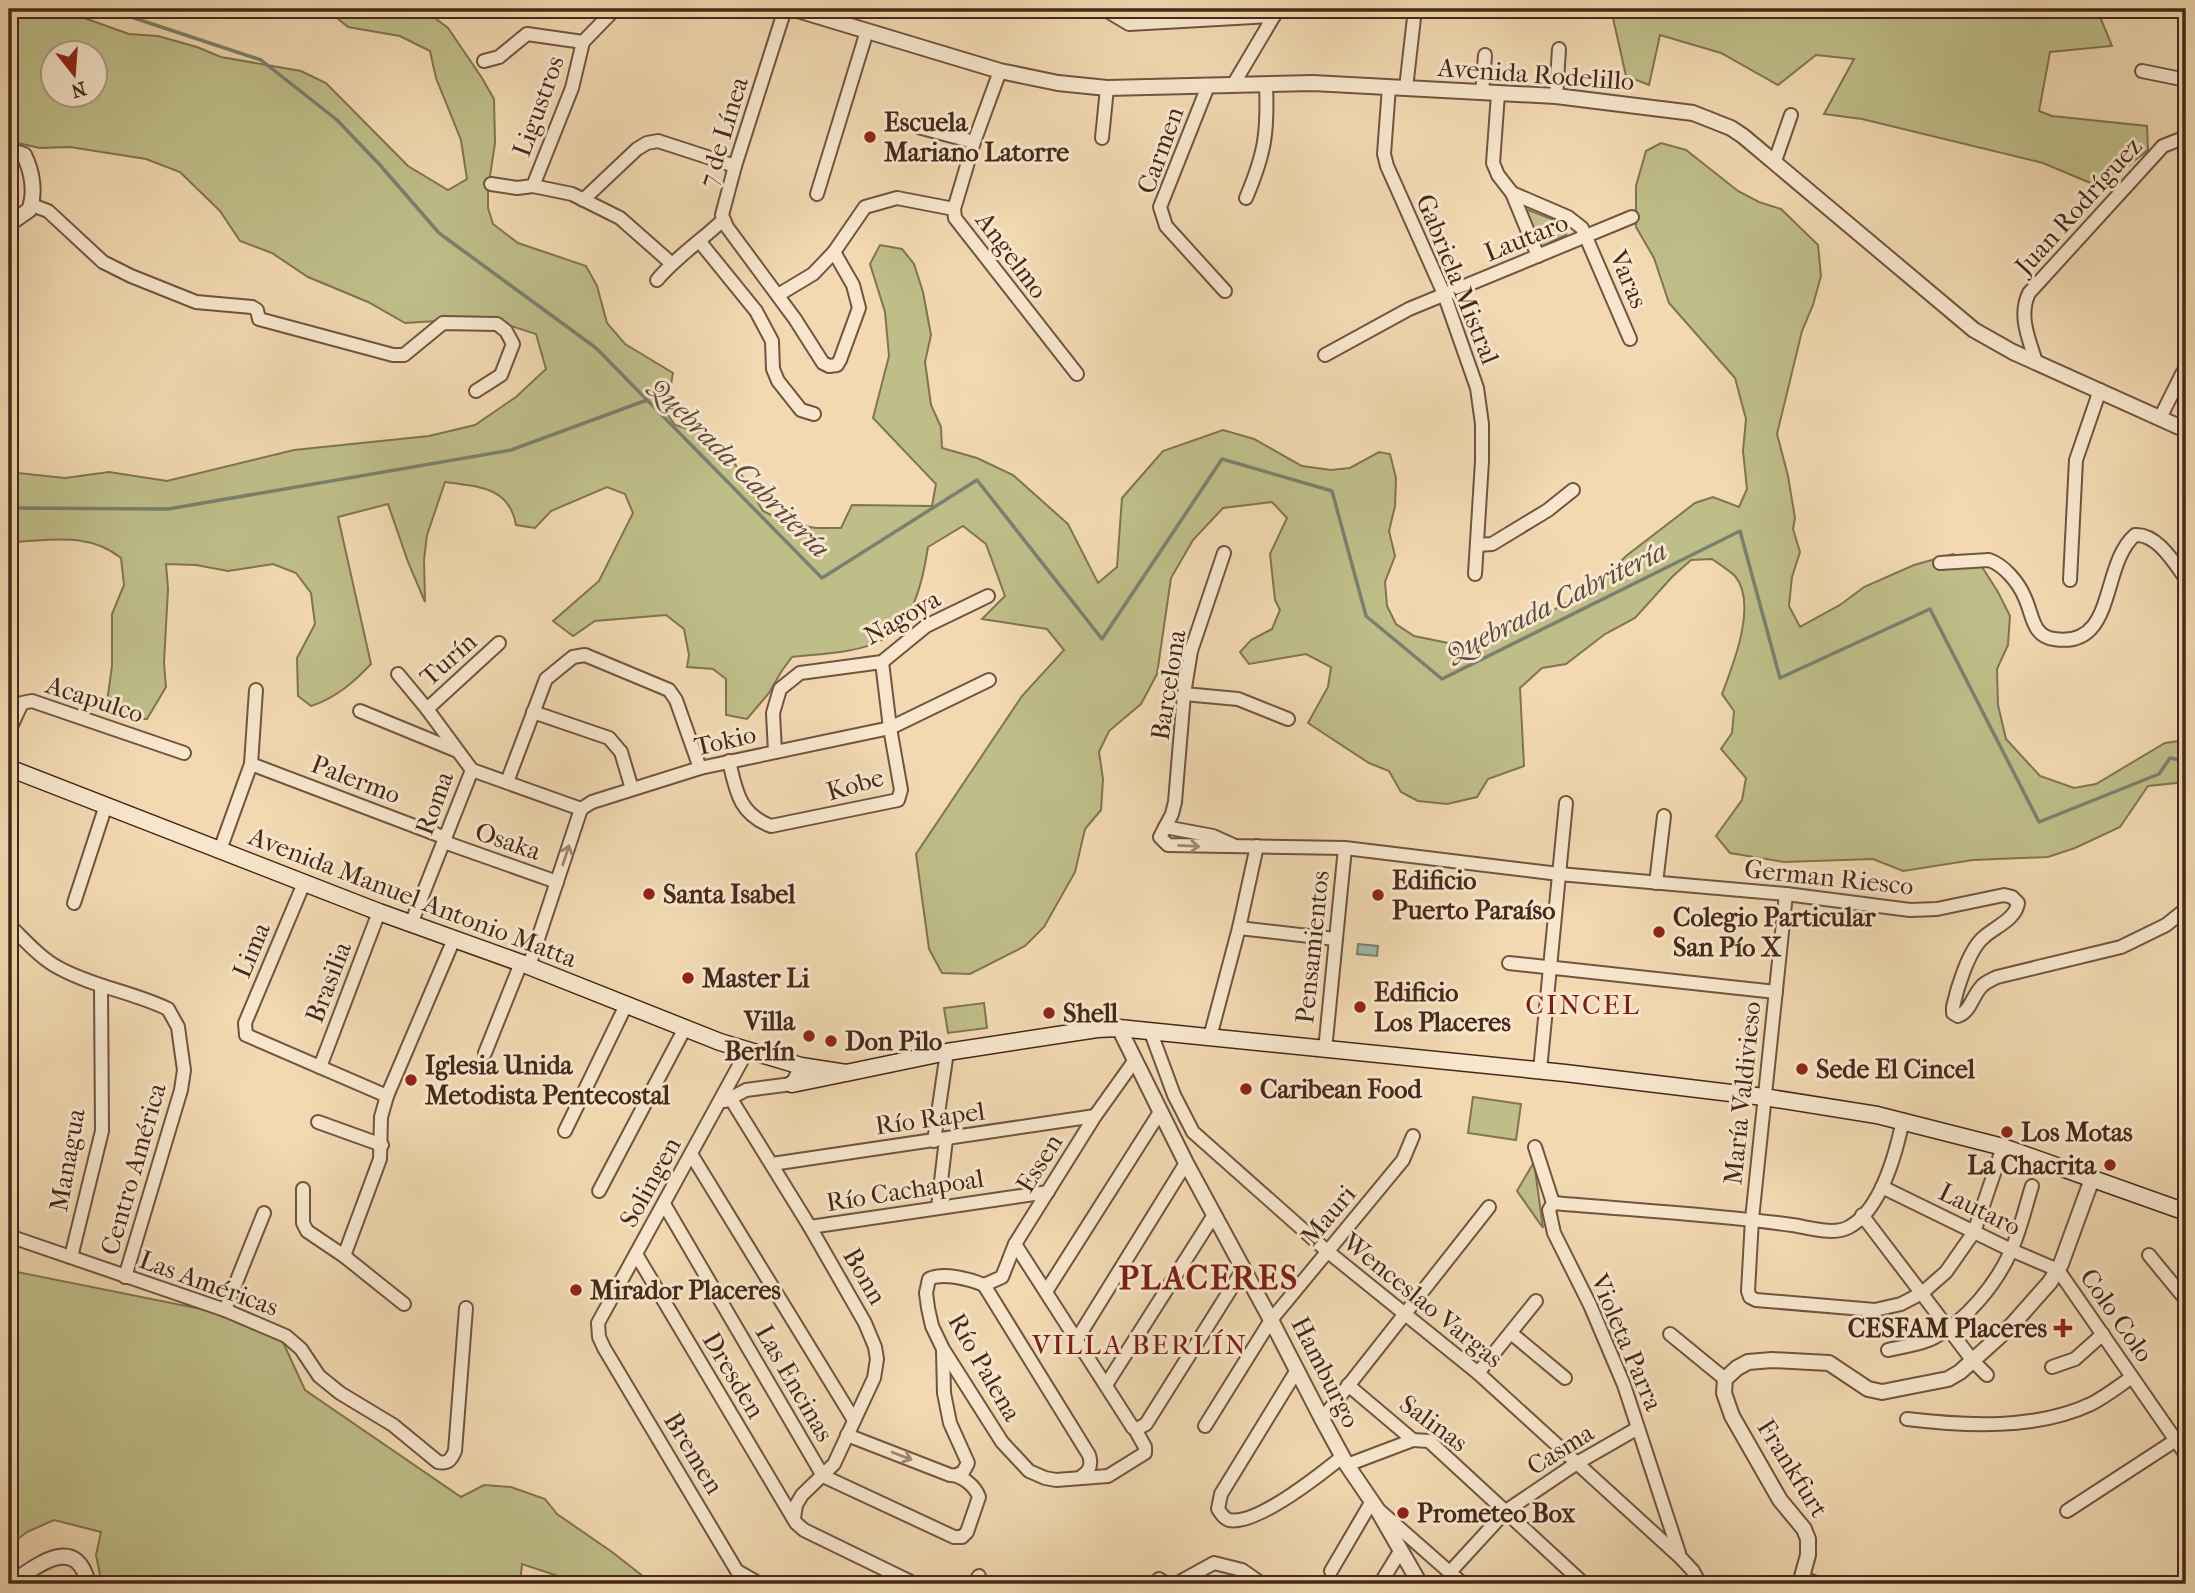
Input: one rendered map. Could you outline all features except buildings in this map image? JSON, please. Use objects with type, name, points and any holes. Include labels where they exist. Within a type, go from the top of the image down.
[{"type":"main road","name":"Avenida Manuel Antonio Matta","points":[[9,768],[685,1028],[747,1051],[801,1066],[846,1073],[947,1052],[1119,1028],[1540,1070],[1764,1097],[1903,1120],[2003,1147],[2186,1212]]},
{"type":"main road","points":[[792,1084],[846,1073]]},
{"type":"street","name":"Ligustros","points":[[492,184],[517,188],[533,186],[572,88],[583,42],[615,9]]},
{"type":"street","name":"7 de Línea","points":[[786,9],[735,166],[722,215],[826,366],[832,366],[840,360],[859,308],[853,285],[834,252]]},
{"type":"street","name":"Avenida Rodelillo","points":[[793,9],[1000,71],[1058,83],[1107,88],[1313,83],[1556,96],[1693,113],[1731,128],[1775,161],[1974,330],[1993,342],[2186,430]]},
{"type":"street","points":[[1104,9],[1129,24],[1276,13]]},
{"type":"street","points":[[1406,88],[1415,9]]},
{"type":"street","points":[[1233,85],[1276,13]]},
{"type":"street","points":[[817,194],[867,31]]},
{"type":"street","name":"Ligustros","points":[[484,61],[499,57],[527,34],[583,42]]},
{"type":"street","points":[[1556,96],[1559,49]]},
{"type":"street","points":[[1482,93],[1485,55]]},
{"type":"street","name":"Angelmo","points":[[1000,71],[974,142],[954,209],[955,218],[1077,374]]},
{"type":"street","points":[[2142,71],[2186,80]]},
{"type":"street","points":[[1246,198],[1261,162],[1268,123],[1266,84]]},
{"type":"street","name":"Carmen","points":[[1208,86],[1160,207],[1166,226],[1225,290]]},
{"type":"street","name":"Gabriela Mistral","points":[[1389,87],[1384,154],[1387,166],[1444,295],[1477,388],[1482,424],[1482,461],[1475,574]]},
{"type":"street","points":[[1102,138],[1107,88]]},
{"type":"street","points":[[1498,94],[1493,163],[1497,175],[1512,193],[1538,256]]},
{"type":"street","points":[[1775,161],[1791,115]]},
{"type":"street","points":[[918,127],[974,142]]},
{"type":"street","name":"Juan Rodríguez","points":[[2036,362],[2024,317],[2029,293],[2163,146],[2186,137]]},
{"type":"street","points":[[583,200],[637,149],[657,141],[735,166]]},
{"type":"street","points":[[9,150],[24,155],[33,194],[32,205],[23,216],[9,224]]},
{"type":"street","points":[[533,186],[572,194],[620,218],[671,263]]},
{"type":"street","points":[[1512,193],[1568,217],[1582,228],[1586,237]]},
{"type":"street","points":[[778,295],[813,275],[834,252],[860,213],[872,204],[897,198],[954,209]]},
{"type":"street","points":[[32,205],[48,211],[103,262],[131,276],[196,302],[252,307],[257,310],[259,319],[393,355],[404,355],[443,323],[497,324],[506,331],[513,344],[501,375],[475,391]]},
{"type":"street","name":"Lautaro","points":[[1325,355],[1396,315],[1632,217]]},
{"type":"street","points":[[657,280],[671,263],[700,242],[723,220]]},
{"type":"street","name":"Varas","points":[[1586,237],[1630,339]]},
{"type":"street","points":[[700,242],[756,311],[772,341],[773,369],[778,381],[802,410],[814,414]]},
{"type":"street","points":[[2160,418],[2183,372]]},
{"type":"street","points":[[2070,580],[2076,460],[2100,390]]},
{"type":"street","points":[[1477,545],[1492,544],[1548,510],[1573,490]]},
{"type":"street","points":[[1940,563],[1989,560],[1995,562],[2021,589],[2034,625],[2040,633],[2049,638],[2071,641],[2087,635],[2096,623],[2123,550],[2135,534],[2151,539],[2186,579]]},
{"type":"street","name":"Barcelona","points":[[1166,827],[1175,802],[1184,694],[1191,650],[1224,553]]},
{"type":"street","name":"Nagoya","points":[[775,752],[773,713],[780,689],[800,673],[882,662],[926,626],[988,596]]},
{"type":"street","name":"Turín","points":[[427,709],[499,643]]},
{"type":"street","points":[[507,782],[547,680],[573,657],[585,655],[668,690],[676,700],[700,768]]},
{"type":"street","name":"Kobe","points":[[729,761],[741,804],[766,825],[778,826],[900,798],[882,662]]},
{"type":"street","name":"Roma","points":[[398,674],[472,770],[411,924]]},
{"type":"street","name":"Tokio","points":[[581,809],[592,802],[700,768],[890,728],[989,680]]},
{"type":"street","points":[[220,850],[251,764],[256,690]]},
{"type":"street","points":[[1184,694],[1238,699],[1288,719]]},
{"type":"street","name":"Acapulco","points":[[9,731],[22,703],[32,701],[184,753]]},
{"type":"street","points":[[360,711],[456,750]]},
{"type":"street","points":[[533,712],[609,738],[621,751],[632,789]]},
{"type":"street","name":"Palermo","points":[[251,764],[445,840]]},
{"type":"street","points":[[472,770],[581,809],[525,965],[485,1052]]},
{"type":"street","points":[[1540,1070],[1566,803]]},
{"type":"street","points":[[74,903],[106,806]]},
{"type":"street","points":[[1656,883],[1664,816]]},
{"type":"street","name":"German Riesco","points":[[1166,827],[1160,837],[1168,845],[1345,848],[1559,874],[1786,894],[1923,910],[2004,895],[2016,900],[2018,906],[2013,914],[1982,938],[1973,949],[1953,1007],[1958,1016],[1967,1010],[1983,984],[1997,977],[2121,947],[2166,925],[2186,909]]},
{"type":"street","name":"Osaka","points":[[445,840],[557,882]]},
{"type":"street","points":[[1210,1037],[1257,846]]},
{"type":"street","name":"Pensamientos","points":[[1325,1050],[1345,848]]},
{"type":"street","name":"Lima","points":[[304,883],[246,1023],[246,1035],[320,1068]]},
{"type":"street","name":"María Valdivieso","points":[[1786,894],[1752,1219],[1748,1291],[1756,1300],[1875,1310],[1901,1304],[1922,1293]]},
{"type":"street","name":"Brasilia","points":[[320,1068],[379,912]]},
{"type":"street","name":"Centro América","points":[[9,925],[40,955],[57,967],[101,986],[161,1005],[172,1012],[178,1027],[184,1070],[177,1110],[125,1277]]},
{"type":"street","points":[[1238,928],[1335,939]]},
{"type":"street","points":[[344,1256],[380,1159],[381,1117],[387,1096],[454,939]]},
{"type":"street","points":[[1508,963],[1776,992]]},
{"type":"street","name":"Managua","points":[[71,1257],[102,1131],[101,986]]},
{"type":"street","points":[[565,1131],[626,1005]]},
{"type":"street","points":[[599,1191],[685,1028]]},
{"type":"street","name":"Hamburgo","points":[[1119,1028],[1186,1163],[1322,1419],[1420,1584]]},
{"type":"street","name":"Wenceslao Vargas","points":[[1150,1030],[1174,1095],[1193,1132],[1327,1251],[1478,1373],[1680,1557],[1693,1571],[1700,1584]]},
{"type":"street","name":"Solingen","points":[[599,1337],[598,1323],[725,1098],[747,1051]]},
{"type":"street","points":[[938,1207],[947,1052]]},
{"type":"street","name":"Essen","points":[[984,1286],[1002,1278],[1015,1244],[1095,1116],[1135,1060]]},
{"type":"street","points":[[725,1098],[747,1090],[792,1084],[801,1066]]},
{"type":"street","points":[[320,1068],[387,1096]]},
{"type":"street","points":[[737,1072],[739,1082],[747,1090]]},
{"type":"street","name":"Bonn","points":[[725,1098],[772,1164],[810,1227],[865,1323],[877,1359],[874,1378],[834,1464],[796,1505],[794,1518]]},
{"type":"street","points":[[1047,1290],[1160,1112]]},
{"type":"street","name":"Río Rapel","points":[[772,1164],[1095,1116]]},
{"type":"street","points":[[1553,1203],[1752,1219],[1840,1231],[1851,1226],[1874,1202],[1882,1187],[1903,1120]]},
{"type":"street","points":[[318,1122],[382,1145]]},
{"type":"street","name":"Mauri","points":[[1205,1426],[1271,1320],[1403,1160],[1413,1136]]},
{"type":"street","name":"Violeta Parra","points":[[1535,1147],[1553,1203],[1549,1210],[1554,1233],[1612,1355],[1680,1557]]},
{"type":"street","points":[[1922,1293],[1946,1272],[1974,1232],[2003,1147]]},
{"type":"street","points":[[691,1154],[854,1420]]},
{"type":"street","points":[[1077,1339],[1186,1163]]},
{"type":"street","points":[[1670,1334],[1724,1379],[1737,1368],[1760,1360],[1829,1363],[1862,1385],[1882,1392],[1948,1379],[1973,1361],[2032,1304],[2058,1270],[2092,1179]]},
{"type":"street","points":[[1888,1350],[1926,1341],[1948,1328],[1985,1292],[2011,1250],[2032,1186]]},
{"type":"street","name":"Lautaro","points":[[1882,1187],[2058,1270]]},
{"type":"street","points":[[303,1189],[303,1223],[307,1231],[344,1256],[404,1304]]},
{"type":"street","name":"Río Cachapoal","points":[[810,1227],[1048,1192]]},
{"type":"street","name":"Las Encinas","points":[[664,1204],[818,1479]]},
{"type":"street","points":[[1322,1419],[1489,1207]]},
{"type":"street","points":[[225,1310],[264,1213]]},
{"type":"street","points":[[1106,1385],[1214,1215]]},
{"type":"street","points":[[1861,1217],[1973,1361],[1987,1375]]},
{"type":"street","name":"Las Américas","points":[[9,1236],[225,1310],[286,1336],[300,1349],[319,1376],[340,1393],[393,1425],[438,1462],[444,1463],[450,1460],[455,1451],[466,1308]]},
{"type":"street","points":[[1015,1244],[1134,1428],[1142,1428],[1146,1424],[1244,1268]]},
{"type":"street","name":"Dresden","points":[[636,1254],[782,1501],[804,1530],[915,1584]]},
{"type":"street","points":[[2149,1255],[2186,1300]]},
{"type":"street","name":"Colo Colo","points":[[2058,1270],[2186,1455]]},
{"type":"street","name":"Río Palena","points":[[984,1286],[939,1275],[929,1279],[926,1293],[932,1326],[943,1349],[1002,1442],[1029,1471],[1056,1480],[1113,1474],[1145,1453],[1145,1447],[1134,1428]]},
{"type":"street","points":[[984,1286],[1089,1455],[1090,1469],[1082,1476]]},
{"type":"street","points":[[1478,1373],[1536,1301]]},
{"type":"street","points":[[1511,1333],[1565,1378]]},
{"type":"street","points":[[2052,1367],[2075,1359],[2103,1334]]},
{"type":"street","name":"Bremen","points":[[599,1337],[737,1571],[760,1584]]},
{"type":"street","points":[[847,1435],[950,1475],[963,1472],[968,1463],[950,1423],[944,1394],[943,1349]]},
{"type":"street","points":[[1297,1370],[1221,1494],[1218,1508],[1222,1516],[1230,1520],[1246,1518],[1283,1501],[1345,1461],[1413,1440]]},
{"type":"street","points":[[1907,1419],[1985,1426],[2058,1415],[2094,1402],[2132,1377]]},
{"type":"street","name":"Frankfurt","points":[[1724,1379],[1724,1394],[1732,1416],[1780,1500],[1804,1529],[1808,1539],[1806,1582]]},
{"type":"street","name":"Salinas","points":[[1348,1385],[1413,1440],[1429,1441],[1584,1584]]},
{"type":"street","name":"Casma","points":[[1450,1572],[1506,1511],[1577,1463],[1638,1428]]},
{"type":"street","points":[[2067,1511],[2176,1440]]},
{"type":"street","points":[[818,1479],[954,1537],[962,1537],[967,1532],[979,1497],[974,1488],[957,1475]]},
{"type":"street","name":"Bonn","points":[[782,1501],[818,1479]]},
{"type":"street","points":[[1331,1570],[1375,1505],[1464,1584]]},
{"type":"street","points":[[1380,1584],[1401,1550]]},
{"type":"street","points":[[10,1584],[50,1558],[60,1555],[77,1562],[84,1570],[89,1584]]},
{"type":"street","points":[[1176,1584],[1214,1563],[1242,1570],[1262,1584]]},
{"type":"shaded area","points":[[9,9],[59,9],[129,34],[158,36],[221,57],[301,71],[326,83],[408,166],[448,190],[467,179],[461,140],[436,78],[430,51],[400,36],[348,27],[326,9],[423,9],[448,28],[494,99],[495,143],[488,189],[488,208],[493,224],[518,243],[586,266],[597,286],[607,323],[625,344],[673,373],[666,412],[675,425],[706,434],[726,449],[763,511],[787,523],[816,528],[841,528],[852,505],[932,506],[936,484],[873,418],[889,356],[885,312],[870,264],[880,245],[902,249],[914,264],[923,292],[931,335],[925,362],[931,405],[941,427],[942,448],[977,458],[1013,475],[1068,524],[1098,583],[1117,567],[1122,498],[1163,451],[1223,430],[1254,439],[1302,466],[1331,470],[1350,468],[1379,452],[1390,454],[1396,478],[1395,506],[1389,531],[1395,556],[1385,582],[1387,606],[1396,624],[1414,636],[1463,646],[1518,629],[1594,588],[1626,556],[1695,503],[1713,497],[1739,507],[1747,489],[1743,451],[1746,419],[1735,378],[1669,303],[1654,258],[1636,227],[1636,186],[1646,151],[1661,143],[1686,150],[1738,191],[1781,209],[1818,245],[1821,276],[1802,331],[1777,434],[1788,476],[1795,518],[1793,529],[1800,552],[1792,577],[1789,606],[1800,627],[1840,605],[1864,587],[1914,565],[1953,554],[1982,567],[2010,616],[2008,645],[1997,669],[1998,705],[2006,739],[2040,776],[2074,788],[2096,784],[2165,743],[2186,740],[2186,782],[2148,786],[2120,827],[2048,857],[1973,860],[1903,871],[1873,859],[1784,862],[1730,853],[1716,836],[1742,800],[1746,778],[1721,749],[1732,733],[1734,711],[1722,694],[1741,635],[1744,602],[1735,576],[1712,559],[1691,560],[1635,618],[1605,634],[1566,664],[1542,668],[1520,688],[1524,766],[1488,779],[1477,797],[1447,804],[1418,801],[1401,792],[1389,771],[1369,763],[1308,723],[1328,687],[1331,667],[1306,654],[1249,664],[1240,652],[1251,640],[1272,629],[1280,610],[1275,600],[1270,554],[1287,518],[1272,502],[1223,508],[1193,540],[1171,578],[1157,674],[1141,704],[1109,731],[1099,752],[1103,779],[1101,810],[1085,829],[1075,872],[1044,927],[1025,946],[970,974],[942,973],[929,949],[916,854],[1022,696],[1064,650],[1047,629],[982,619],[1005,596],[986,544],[963,526],[928,547],[915,600],[893,633],[862,648],[792,657],[769,693],[747,719],[726,715],[726,679],[713,669],[687,667],[689,655],[684,629],[666,615],[595,621],[573,636],[553,621],[599,581],[633,513],[625,494],[607,487],[551,511],[535,528],[516,525],[507,503],[490,491],[445,482],[427,535],[424,560],[425,602],[388,504],[338,517],[371,664],[336,694],[311,706],[298,696],[297,658],[315,624],[311,593],[296,573],[273,564],[228,571],[196,565],[166,564],[166,687],[147,719],[130,719],[107,702],[112,666],[112,614],[124,585],[121,558],[95,544],[82,541],[9,542],[9,472],[65,478],[109,472],[167,481],[294,450],[429,436],[475,425],[516,397],[546,369],[536,334],[486,318],[405,323],[368,302],[308,277],[272,253],[240,241],[220,211],[180,172],[146,159],[70,147],[40,148],[9,141]]},
{"type":"shaded area","points":[[1611,9],[2103,9],[2098,12],[2112,46],[2050,52],[2039,111],[2052,116],[2147,126],[2148,150],[2100,187],[2043,163],[1862,119],[1824,114],[1854,59],[1816,55],[1778,85],[1721,53],[1660,35],[1649,85],[1626,76]]},
{"type":"shaded area","points":[[1523,208],[1562,223],[1567,230],[1566,235],[1541,247]]},
{"type":"shaded area","points":[[1358,944],[1378,946],[1377,956],[1357,954]]},
{"type":"shaded area","points":[[984,1003],[987,1028],[948,1033],[944,1008]]},
{"type":"shaded area","points":[[1473,1097],[1521,1104],[1516,1140],[1468,1133]]},
{"type":"shaded area","points":[[1534,1162],[1543,1228],[1517,1191]]},
{"type":"shaded area","points":[[9,1263],[12,1271],[211,1311],[282,1340],[305,1390],[461,1497],[484,1485],[511,1487],[545,1499],[557,1514],[653,1584],[582,1584],[522,1564],[520,1584],[102,1584],[96,1555],[101,1532],[54,1520],[27,1532],[9,1546]]},
{"type":"waterway","name":"Quebrada Cabritería","points":[[107,9],[261,60],[337,120],[439,233],[596,348],[822,578],[977,480],[1102,639],[1222,459],[1332,491],[1366,616],[1442,679],[1740,531],[1780,678],[1930,609],[2039,822],[2159,774],[2170,758],[2186,761]]},
{"type":"waterway","points":[[9,508],[168,509],[511,450],[647,400]]},
{"type":"place","name":"Escuela Mariano Latorre","points":[[870,137]]},
{"type":"place","name":"Santa Isabel","points":[[649,894]]},
{"type":"place","name":"Edificio Puerto Paraíso","points":[[1378,895]]},
{"type":"place","name":"Colegio Particular San Pío X","points":[[1659,932]]},
{"type":"place","name":"Master Li","points":[[688,978]]},
{"type":"place","name":"Edificio Los Placeres","points":[[1360,1007]]},
{"type":"place","name":"Shell","points":[[1049,1013]]},
{"type":"place","name":"Villa Berlín","points":[[809,1036]]},
{"type":"place","name":"Don Pilo","points":[[831,1041]]},
{"type":"place","name":"Sede El Cincel","points":[[1802,1069]]},
{"type":"place","name":"Iglesia Unida Metodista Pentecostal","points":[[411,1080]]},
{"type":"place","name":"Caribean Food","points":[[1246,1089]]},
{"type":"place","name":"Los Motas","points":[[2007,1132]]},
{"type":"place","name":"La Chacrita","points":[[2110,1165]]},
{"type":"place","name":"Mirador Placeres","points":[[576,1290]]},
{"type":"place","name":"CESFAM Placeres","points":[[2063,1328]]},
{"type":"place","name":"Prometeo Box","points":[[1403,1513]]},
{"type":"district","name":"CINCEL","points":[[1583,1004]]},
{"type":"district","name":"PLACERES","points":[[1209,1277]]},
{"type":"district","name":"VILLA BERLÍN","points":[[1140,1344]]}]
